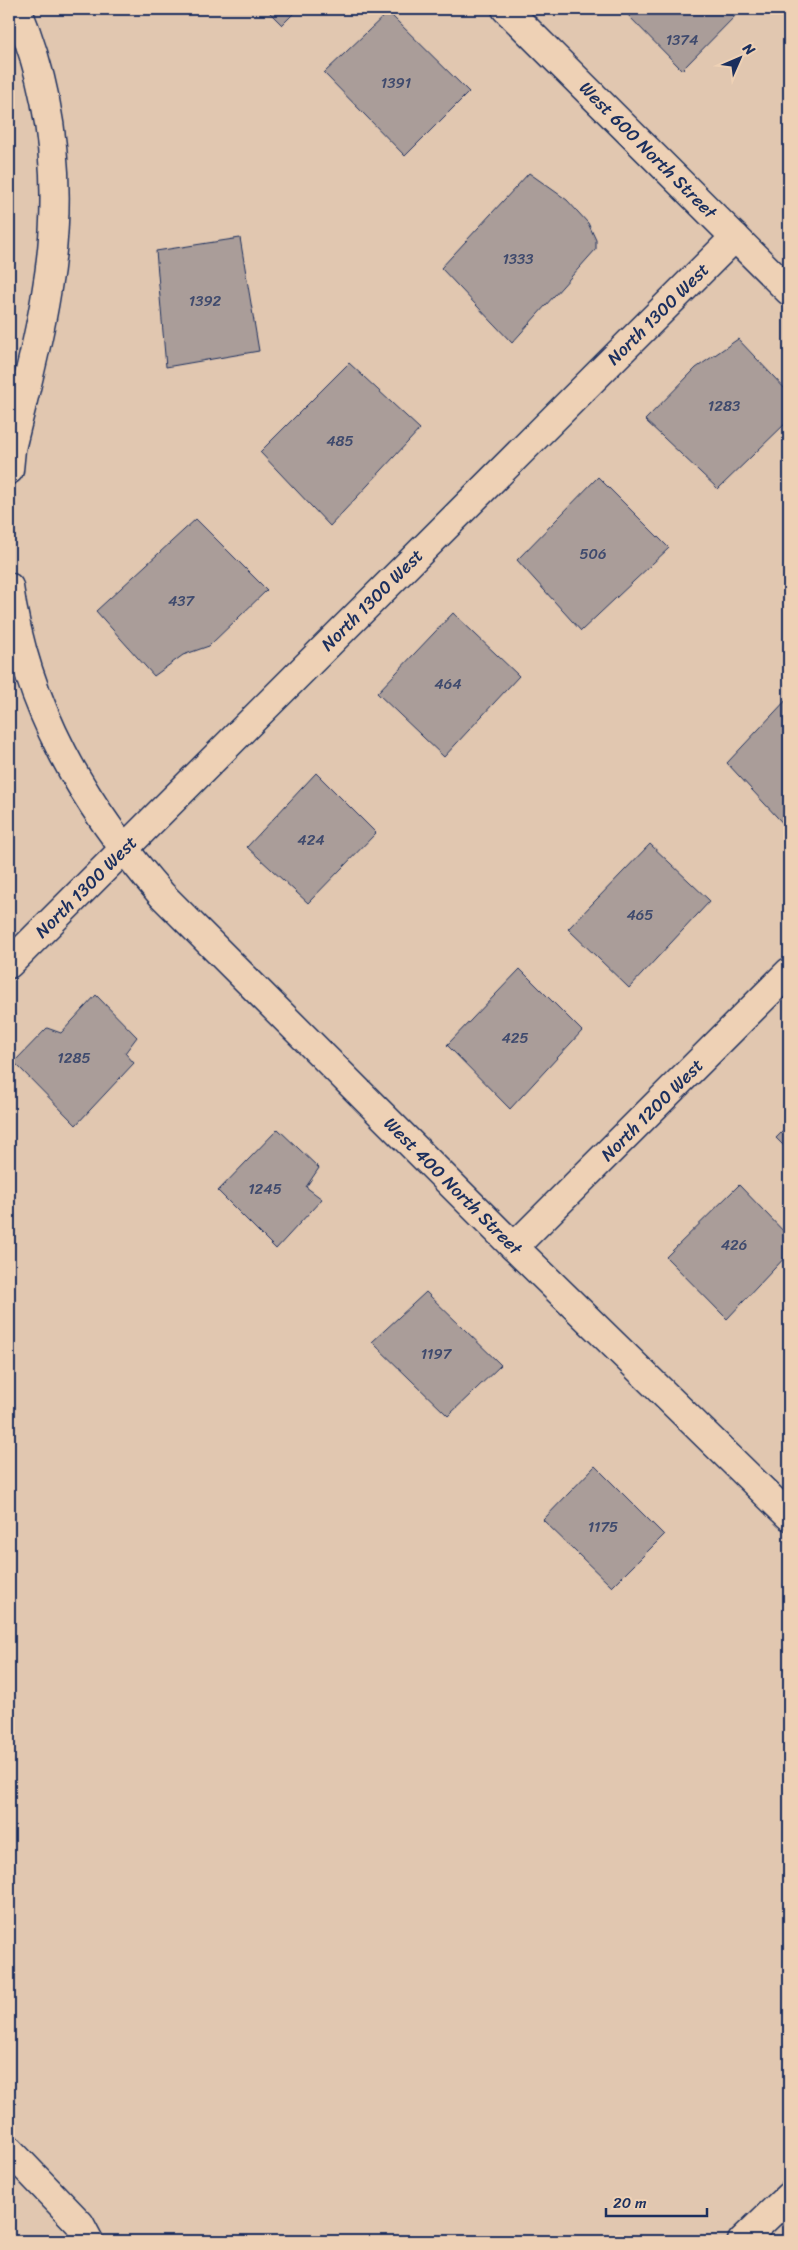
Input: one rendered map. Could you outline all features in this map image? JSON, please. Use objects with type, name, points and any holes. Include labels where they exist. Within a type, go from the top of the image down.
[{"type":"street","points":[[9,470],[11,449],[46,295],[53,243],[56,190],[48,112],[40,74],[17,9]]},
{"type":"street","name":"West 600 North Street","points":[[506,9],[789,291]]},
{"type":"street","name":"North 1300 West","points":[[9,964],[734,237]]},
{"type":"street","name":"West 400 North Street","points":[[9,587],[21,651],[33,687],[54,736],[78,783],[123,850],[162,895],[514,1248],[789,1516]]},
{"type":"street","name":"North 1200 West","points":[[514,1248],[789,972]]},
{"type":"street","points":[[9,2150],[80,2224],[89,2241]]},
{"type":"street","points":[[742,2241],[789,2196]]},
{"type":"building","points":[[266,9],[298,9],[282,25]]},
{"type":"building","points":[[622,9],[740,9],[741,10],[682,70]]},
{"type":"building","points":[[388,12],[469,92],[405,156],[324,73]]},
{"type":"building","points":[[529,173],[567,200],[588,223],[596,240],[596,249],[512,343],[441,268]]},
{"type":"building","points":[[240,238],[259,351],[166,367],[156,251]]},
{"type":"building","points":[[738,339],[789,393],[789,420],[718,489],[645,420],[696,368]]},
{"type":"building","points":[[349,363],[420,429],[330,526],[260,452]]},
{"type":"building","points":[[598,477],[669,548],[581,631],[517,560]]},
{"type":"building","points":[[196,519],[267,590],[209,646],[183,655],[154,676],[96,611]]},
{"type":"building","points":[[453,613],[519,676],[444,757],[377,693]]},
{"type":"building","points":[[789,697],[789,830],[727,763]]},
{"type":"building","points":[[316,773],[376,833],[308,903],[247,847]]},
{"type":"building","points":[[650,844],[710,901],[629,988],[568,929]]},
{"type":"building","points":[[520,969],[582,1031],[510,1109],[447,1045]]},
{"type":"building","points":[[96,995],[137,1037],[125,1053],[134,1063],[76,1125],[14,1062],[47,1028],[61,1033]]},
{"type":"building","points":[[789,1125],[789,1151],[776,1138]]},
{"type":"building","points":[[278,1129],[319,1168],[306,1187],[322,1199],[276,1249],[218,1191]]},
{"type":"building","points":[[739,1185],[789,1237],[789,1253],[727,1319],[666,1257]]},
{"type":"building","points":[[426,1292],[501,1365],[448,1416],[372,1342]]},
{"type":"building","points":[[595,1466],[664,1535],[612,1587],[543,1520]]}]
